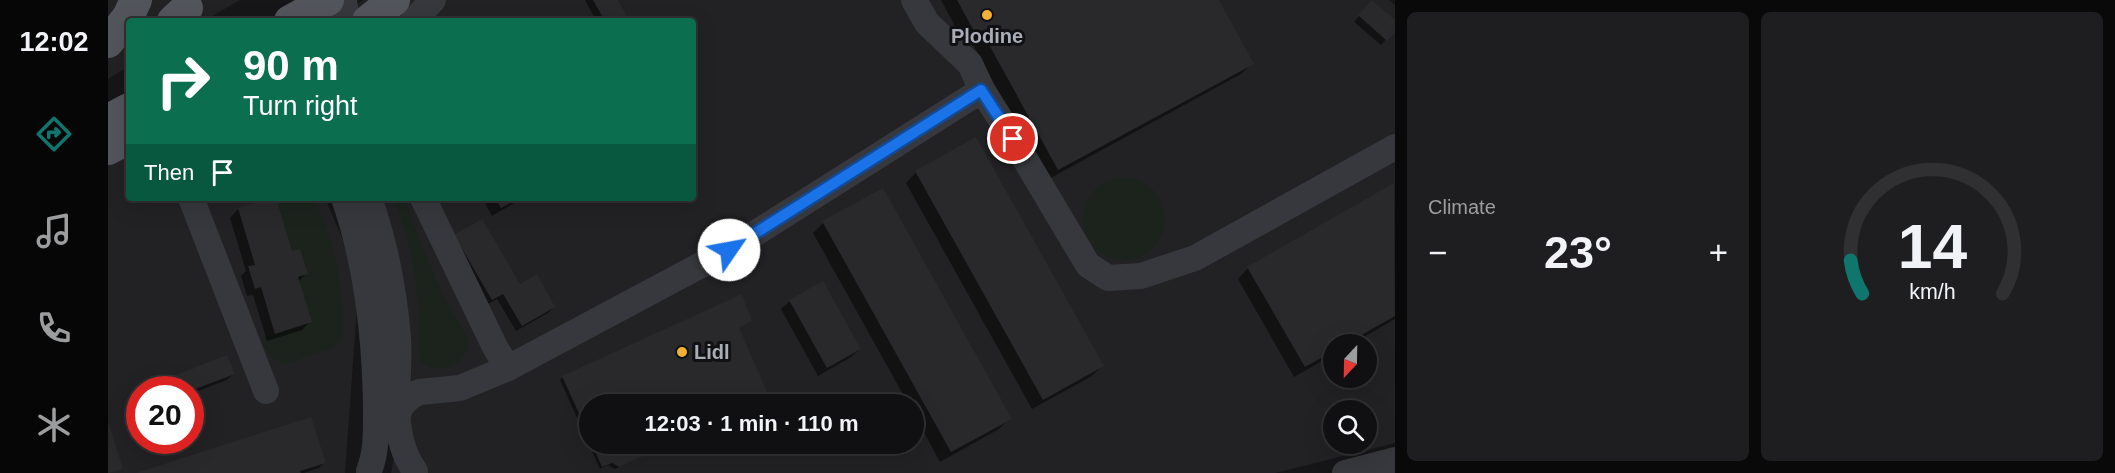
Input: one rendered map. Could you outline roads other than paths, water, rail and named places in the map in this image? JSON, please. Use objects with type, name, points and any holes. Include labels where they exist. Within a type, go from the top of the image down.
[{"type":"main road","points":[[127,18],[136,0]]},
{"type":"main road","points":[[295,18],[328,0]]},
{"type":"main road","points":[[372,18],[394,0]]},
{"type":"main road","points":[[387,18],[402,0]]},
{"type":"main road","points":[[108,42],[126,20]]},
{"type":"main road","points":[[108,59],[126,49]]},
{"type":"main road","points":[[108,120],[126,111]]},
{"type":"main road","points":[[108,149],[126,140]]},
{"type":"street","points":[[344,0],[347,18]]},
{"type":"street","points":[[416,18],[433,0]]},
{"type":"street","points":[[914,0],[927,23],[970,64],[981,90],[1088,265],[1108,278],[1141,276],[1196,258],[1395,147]]},
{"type":"street","points":[[397,418],[404,401],[420,392],[460,388],[508,368],[729,250],[981,90]]},
{"type":"street","points":[[191,201],[266,391]]},
{"type":"street","points":[[345,201],[358,245],[371,331],[376,435],[375,451],[367,472]]},
{"type":"street","points":[[370,201],[381,231],[394,300],[398,367],[397,418],[405,458],[417,472]]},
{"type":"street","points":[[424,201],[496,349],[508,368]]},
{"type":"street","points":[[398,367],[406,382],[420,392]]},
{"type":"street","points":[[1345,473],[1395,460]]},
{"type":"street","points":[[367,472],[393,465],[417,472]]},
{"type":"place","name":"Plodine","points":[[987,15]]},
{"type":"place","name":"Lidl","points":[[682,352]]}]
